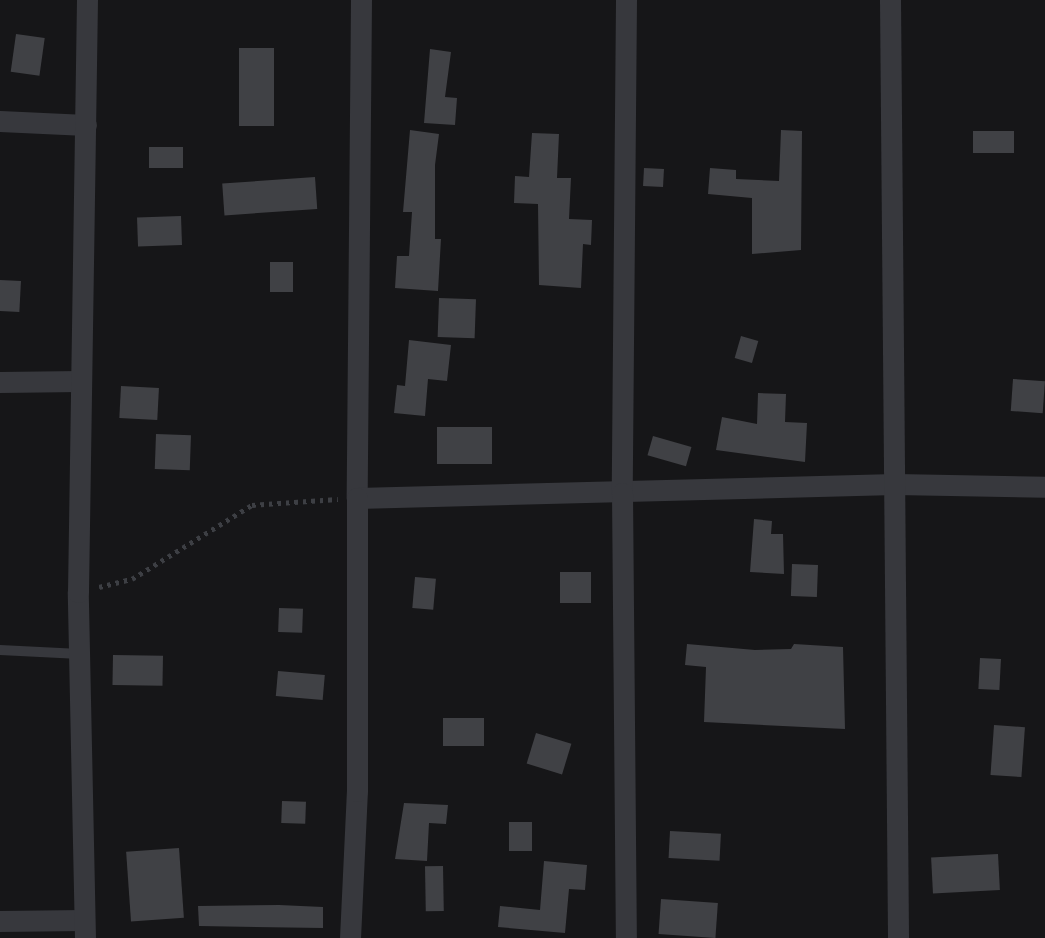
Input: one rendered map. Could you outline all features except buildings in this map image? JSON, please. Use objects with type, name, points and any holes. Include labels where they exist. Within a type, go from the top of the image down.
[{"type":"street","points":[[0,921],[84,929],[78,592],[87,0]]},
{"type":"street","points":[[350,938],[357,792],[361,0]]},
{"type":"street","points":[[626,0],[622,493],[626,938]]},
{"type":"street","points":[[890,0],[898,938]]},
{"type":"street","points":[[0,121],[86,125]]},
{"type":"street","points":[[0,382],[80,381]]},
{"type":"street","points":[[357,498],[895,484],[1045,487]]},
{"type":"lane","points":[[0,650],[79,654]]},
{"type":"path","points":[[78,592],[132,579],[252,505],[357,498]]}]
